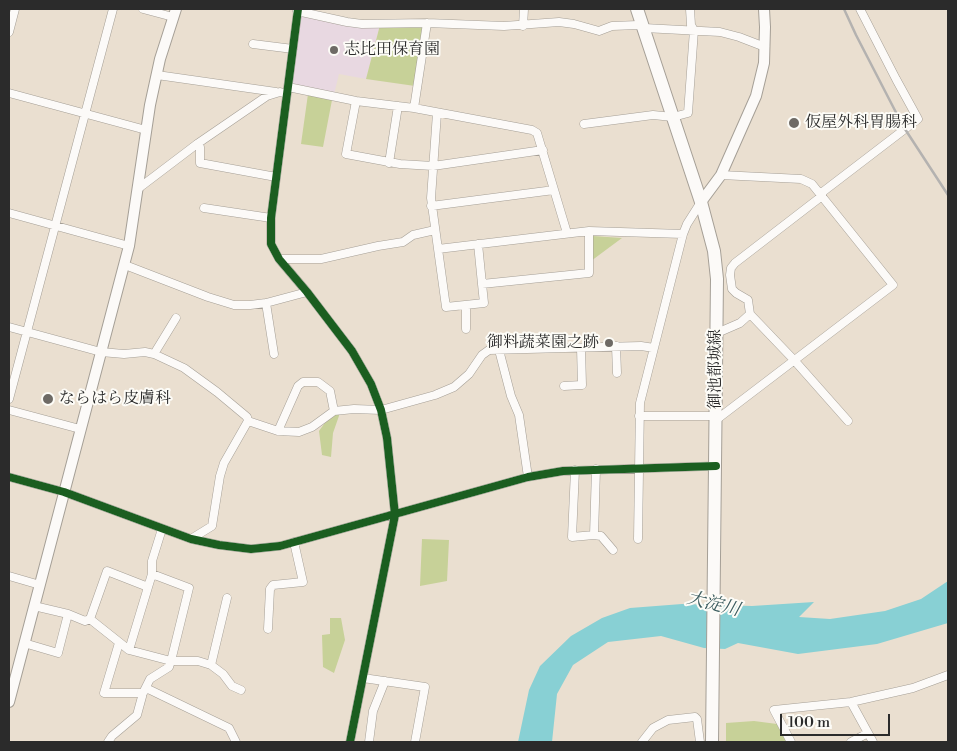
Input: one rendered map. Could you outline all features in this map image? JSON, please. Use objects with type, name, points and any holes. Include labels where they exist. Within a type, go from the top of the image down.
[{"type":"main road","name":"御池都城線","points":[[637,9],[701,202],[714,251],[717,279],[712,742]]},
{"type":"street","points":[[9,32],[15,9]]},
{"type":"street","points":[[9,399],[113,9]]},
{"type":"street","points":[[9,702],[12,675],[24,644],[129,246],[156,75],[175,13],[143,9]]},
{"type":"street","points":[[523,26],[524,9]]},
{"type":"street","points":[[584,124],[654,115],[673,117],[688,114],[694,30],[691,25],[690,9]]},
{"type":"street","points":[[638,539],[639,416],[643,387],[683,234],[701,202],[721,175],[756,96],[764,63],[766,27],[764,9]]},
{"type":"street","points":[[848,421],[750,314],[748,300],[732,289],[730,275],[731,268],[735,263],[918,119],[860,9]]},
{"type":"street","points":[[350,742],[395,515],[387,438],[381,410],[371,384],[352,351],[279,259],[271,244],[271,218],[285,91],[293,49],[297,10],[347,22],[427,22],[523,26],[559,22],[599,31],[612,26],[638,25],[644,28],[720,32],[733,35],[765,48]]},
{"type":"street","points":[[414,108],[427,22]]},
{"type":"street","points":[[253,44],[293,49]]},
{"type":"street","points":[[156,75],[414,108],[532,130],[537,133],[567,233]]},
{"type":"street","points":[[139,188],[197,144],[267,96],[285,91]]},
{"type":"street","points":[[9,93],[146,130]]},
{"type":"street","points":[[356,101],[346,154],[388,163],[433,166],[542,150]]},
{"type":"street","points":[[388,163],[398,106]]},
{"type":"street","points":[[437,113],[431,206],[446,307],[484,302],[478,244]]},
{"type":"street","points":[[197,144],[200,147],[200,163],[276,177]]},
{"type":"street","points":[[639,416],[716,418],[893,285],[812,184],[801,179],[721,175]]},
{"type":"street","points":[[431,206],[554,190]]},
{"type":"street","points":[[204,208],[271,218]]},
{"type":"street","points":[[9,213],[129,246]]},
{"type":"street","points":[[279,259],[321,259],[403,242],[413,235],[435,230]]},
{"type":"street","points":[[438,249],[589,231],[683,234]]},
{"type":"street","points":[[482,284],[589,273],[589,231]]},
{"type":"street","points":[[124,265],[234,305],[266,303],[307,292]]},
{"type":"street","points":[[266,303],[274,354]]},
{"type":"street","points":[[466,305],[466,329]]},
{"type":"street","points":[[717,333],[740,323],[750,314]]},
{"type":"street","points":[[154,354],[176,318]]},
{"type":"street","points":[[9,327],[102,352],[154,354],[184,368],[247,417],[248,421],[278,431],[299,432],[312,428],[334,411],[354,409],[381,410],[435,395],[454,387],[469,374],[482,355],[489,350],[616,346],[654,348]]},
{"type":"street","points":[[616,346],[617,373]]},
{"type":"street","points":[[564,386],[582,385],[581,348]]},
{"type":"street","points":[[499,350],[511,396],[519,415],[528,477]]},
{"type":"street","points":[[278,431],[298,386],[303,382],[318,382],[330,391],[334,411]]},
{"type":"street","points":[[9,410],[80,429]]},
{"type":"street","points":[[191,539],[212,526],[224,463],[248,421]]},
{"type":"street","points":[[9,477],[64,492],[191,539],[219,546],[251,549],[294,542],[528,477],[575,470],[716,466]]},
{"type":"street","points":[[594,536],[596,469]]},
{"type":"street","points":[[575,470],[572,537],[601,536],[613,550]]},
{"type":"street","points":[[129,650],[152,574],[152,561],[162,529]]},
{"type":"street","points":[[268,629],[270,589],[273,585],[303,582],[294,542]]},
{"type":"street","points":[[90,619],[107,571],[148,587]]},
{"type":"street","points":[[108,742],[112,736],[137,715],[150,680],[170,667],[189,588],[152,574]]},
{"type":"street","points":[[9,576],[40,584]]},
{"type":"street","points":[[211,665],[227,598]]},
{"type":"street","points":[[34,606],[68,614],[85,621],[90,619]]},
{"type":"street","points":[[24,644],[58,653],[68,614]]},
{"type":"street","points":[[90,619],[129,650],[171,661],[198,661],[211,665],[223,674],[232,686],[241,690]]},
{"type":"street","points":[[119,643],[104,693],[145,691],[229,728],[236,742]]},
{"type":"street","points":[[792,742],[774,710],[851,702],[913,688],[948,675]]},
{"type":"street","points":[[363,678],[425,687],[415,742]]},
{"type":"street","points":[[369,742],[374,711],[386,681]]},
{"type":"street","points":[[851,702],[873,742]]},
{"type":"street","points":[[642,742],[653,728],[668,720],[694,717],[697,719],[700,742]]},
{"type":"street","points":[[851,742],[868,733]]},
{"type":"shaded area","name":"志比田保育園","points":[[299,15],[380,25],[366,79],[339,74],[334,94],[291,83]]},
{"type":"green space","points":[[423,24],[415,86],[366,79],[380,25]]},
{"type":"green space","points":[[308,94],[332,100],[323,147],[301,144]]},
{"type":"green space","points":[[593,236],[622,238],[591,261],[591,238]]},
{"type":"green space","points":[[340,413],[333,433],[331,457],[322,455],[319,431],[329,417]]},
{"type":"green space","points":[[422,539],[449,540],[447,581],[420,586]]},
{"type":"green space","points":[[330,618],[341,618],[345,640],[334,673],[323,667],[322,635],[330,634]]},
{"type":"green space","points":[[754,721],[777,724],[788,742],[726,742],[726,723]]},
{"type":"water","name":"大淀川","points":[[948,581],[948,623],[877,644],[798,654],[738,643],[725,649],[704,648],[661,636],[608,642],[573,665],[557,694],[552,742],[518,742],[529,690],[540,666],[571,636],[602,618],[630,608],[682,604],[752,606],[814,602],[799,617],[830,619],[885,611],[921,599]]},
{"type":"railway","points":[[844,9],[903,126],[948,195]]},
{"type":"cycle path","points":[[298,9],[271,218],[271,244],[279,259],[352,351],[371,384],[381,410],[387,438],[395,515],[350,742]]},
{"type":"cycle path","points":[[9,477],[64,492],[191,539],[251,549],[280,546],[528,477],[563,471],[716,466]]},
{"type":"place","name":"志比田保育園","points":[[334,50]]},
{"type":"place","name":"仮屋外科胃腸科","points":[[794,123]]},
{"type":"place","name":"御料蔬菜園之跡","points":[[609,343]]},
{"type":"place","name":"ならはら皮膚科","points":[[48,399]]}]
